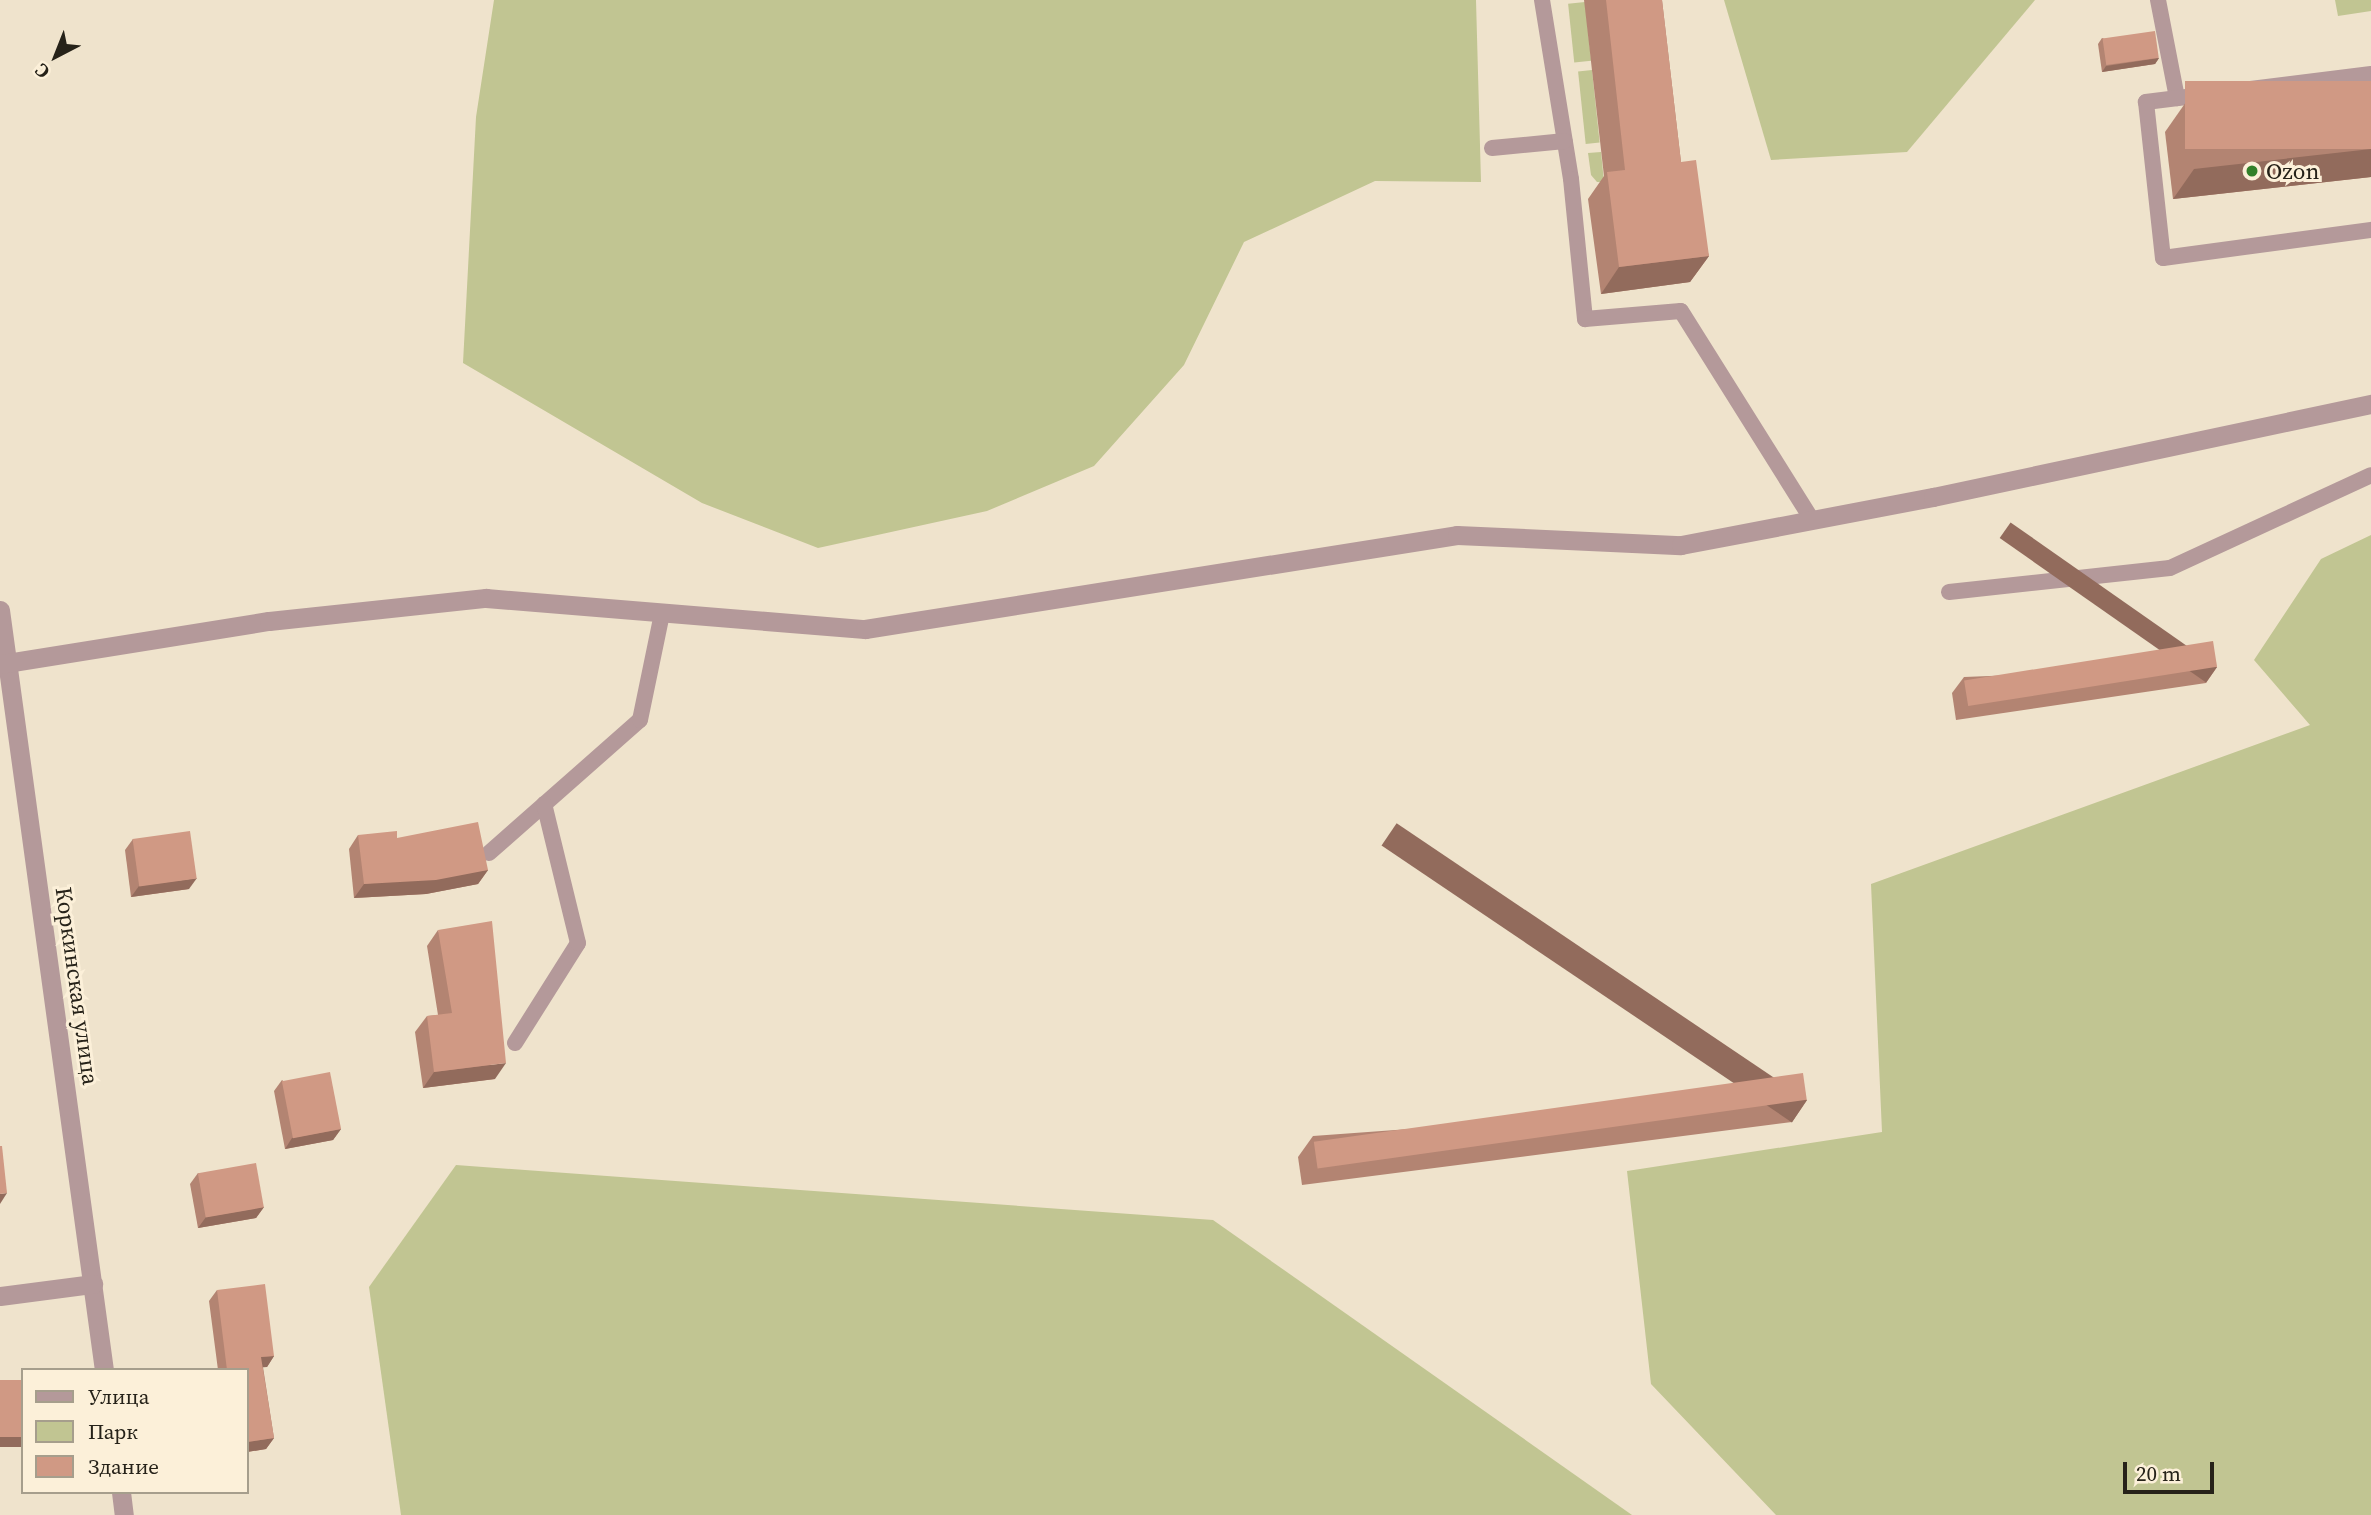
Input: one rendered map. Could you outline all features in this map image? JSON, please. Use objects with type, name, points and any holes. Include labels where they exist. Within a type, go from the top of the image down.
[{"type":"street","points":[[4,663],[269,621],[486,598],[865,629],[1457,535],[1681,544],[1812,520],[2371,404]]},
{"type":"street","name":"Коркинская улица","points":[[0,610],[4,663],[104,1368]]},
{"type":"street","points":[[0,1296],[93,1284]]},
{"type":"street","points":[[121,1494],[124,1515]]},
{"type":"lane","points":[[1542,0],[1565,141],[1585,319],[1681,311],[1812,520]]},
{"type":"lane","points":[[2158,0],[2177,98]]},
{"type":"lane","points":[[2371,74],[2146,103],[2163,258],[2371,230]]},
{"type":"lane","points":[[1492,148],[1565,141]]},
{"type":"lane","points":[[1950,592],[2171,568],[2371,475]]},
{"type":"lane","points":[[489,853],[640,720],[662,614]]},
{"type":"lane","points":[[514,1043],[578,943],[544,804]]},
{"type":"green space","points":[[494,0],[1476,0],[1481,182],[1375,181],[1244,242],[1184,365],[1094,466],[987,511],[818,548],[702,503],[463,363],[476,117]]},
{"type":"green space","points":[[1724,0],[2035,0],[1907,152],[1771,160]]},
{"type":"green space","points":[[2335,0],[2371,0],[2371,11],[2338,16]]},
{"type":"green space","points":[[1585,2],[1591,61],[1574,62],[1568,4]]},
{"type":"green space","points":[[1592,70],[1600,143],[1586,144],[1578,71]]},
{"type":"green space","points":[[1601,152],[1604,182],[1597,182],[1591,175],[1588,153]]},
{"type":"green space","points":[[2371,535],[2371,1515],[1776,1515],[1651,1384],[1627,1171],[1882,1132],[1871,884],[2310,725],[2254,660],[2321,559]]},
{"type":"green space","points":[[456,1165],[1213,1220],[1632,1515],[401,1515],[369,1287]]},
{"type":"building","points":[[1606,0],[1662,0],[1681,162],[1696,160],[1709,256],[1619,267],[1607,172],[1625,170]]},
{"type":"building","points":[[2155,31],[2159,58],[2106,65],[2103,38]]},
{"type":"building","points":[[2185,81],[2371,81],[2371,149],[2185,149]]},
{"type":"building","points":[[2213,641],[2217,667],[1968,706],[1964,680]]},
{"type":"building","points":[[478,822],[488,870],[436,880],[364,884],[358,835],[397,831],[397,838]]},
{"type":"building","points":[[190,831],[197,879],[139,887],[133,839]]},
{"type":"building","points":[[492,921],[506,1063],[434,1072],[427,1016],[452,1013],[438,930]]},
{"type":"building","points":[[330,1072],[341,1129],[293,1138],[282,1081]]},
{"type":"building","points":[[1803,1073],[1807,1100],[1318,1168],[1314,1142]]},
{"type":"building","points":[[0,1146],[7,1193],[0,1194]]},
{"type":"building","points":[[256,1163],[264,1207],[206,1218],[198,1173]]},
{"type":"building","points":[[265,1284],[274,1356],[261,1357],[274,1438],[248,1442],[248,1368],[227,1368],[217,1290]]},
{"type":"building","points":[[0,1380],[21,1380],[21,1437],[0,1437]]},
{"type":"place","name":"Ozon","points":[[2252,171]]}]
